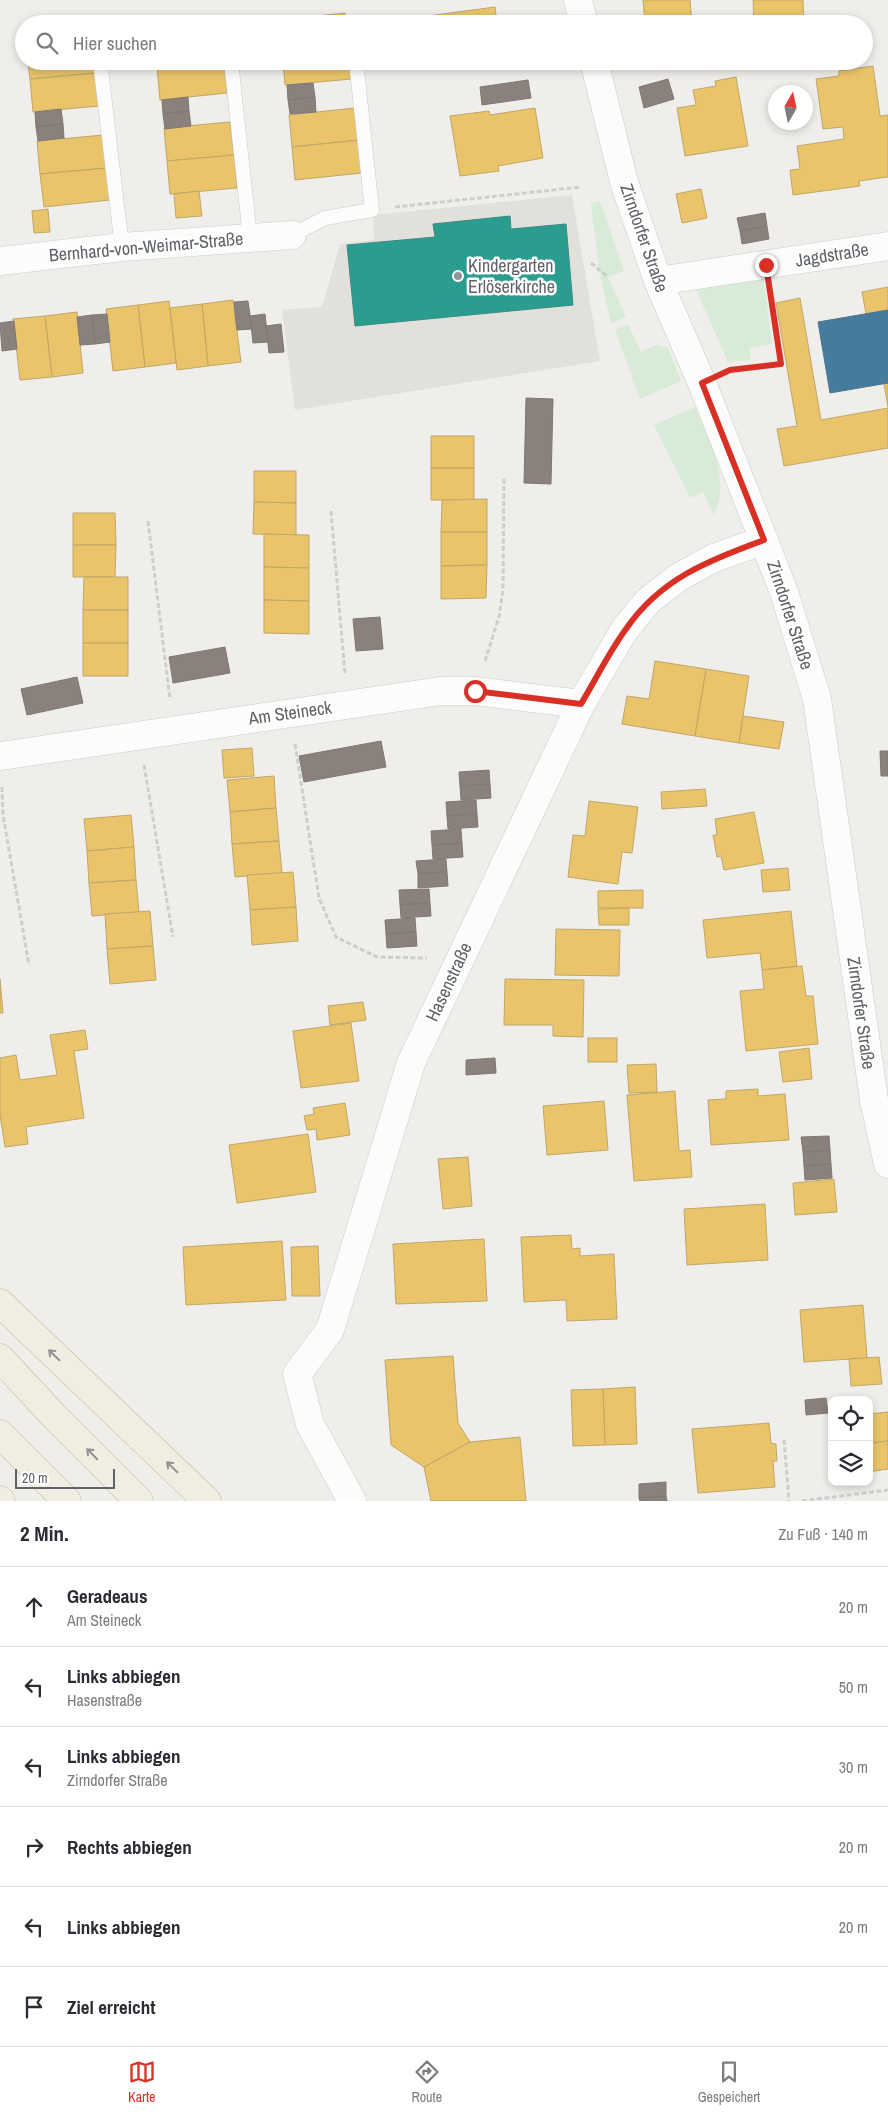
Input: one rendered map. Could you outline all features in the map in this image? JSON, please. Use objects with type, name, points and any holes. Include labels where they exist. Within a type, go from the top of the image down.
[{"type":"highway","points":[[0,1303],[207,1501]]},
{"type":"highway","points":[[0,1358],[55,1417],[139,1501]]},
{"type":"highway","points":[[0,1434],[67,1501]]},
{"type":"street","points":[[578,0],[582,15]]},
{"type":"street","name":"Zirndorfer Straße","points":[[596,70],[624,182],[658,281],[702,383],[784,592],[816,700],[874,1100],[888,1164]]},
{"type":"street","name":"Bernhard-von-Weimar-Straße","points":[[0,261],[122,247],[292,235]]},
{"type":"street","name":"Jagdstraße","points":[[658,281],[888,246]]},
{"type":"street","name":"Hasenstraße","points":[[352,1501],[310,1424],[297,1374],[330,1330],[411,1063],[581,704],[626,629],[648,601],[679,577],[714,558],[764,540]]},
{"type":"street","name":"Am Steineck","points":[[1,756],[441,691],[475,691],[581,704]]},
{"type":"lane","points":[[101,70],[122,247]]},
{"type":"lane","points":[[232,70],[250,237]]},
{"type":"lane","points":[[292,235],[325,218],[372,210],[357,70]]},
{"type":"path","points":[[372,210],[580,187]]},
{"type":"path","points":[[591,263],[608,277]]},
{"type":"path","points":[[702,383],[730,370],[781,364],[766,265]]},
{"type":"path","points":[[475,691],[499,617],[504,590],[504,477]]},
{"type":"path","points":[[331,511],[347,704]]},
{"type":"path","points":[[148,521],[174,730]]},
{"type":"path","points":[[290,712],[318,898],[336,937],[377,957],[460,960]]},
{"type":"path","points":[[138,735],[173,937]]},
{"type":"path","points":[[1,756],[3,815],[29,965]]},
{"type":"path","points":[[784,1440],[788,1501]]},
{"type":"path","points":[[802,1501],[888,1490]]},
{"type":"shaded area","name":"Kindergarten Erlöserkirche","points":[[572,195],[600,361],[295,410],[282,310],[322,307],[340,244],[374,240],[373,215]]},
{"type":"green space","points":[[600,201],[624,271],[608,277],[626,317],[611,323],[599,269],[591,203]]},
{"type":"green space","points":[[763,274],[772,344],[749,348],[751,360],[728,362],[694,285]]},
{"type":"green space","points":[[628,324],[641,352],[656,345],[668,348],[681,381],[640,399],[615,330]]},
{"type":"green space","points":[[695,407],[711,446],[719,474],[719,502],[714,515],[703,492],[690,498],[654,425]]},
{"type":"building: Wohnen","points":[[643,0],[690,0],[691,15],[644,15]]},
{"type":"building: Wohnen","points":[[753,0],[803,0],[804,15],[754,15]]},
{"type":"building: Wohnen","points":[[495,7],[496,15],[435,15]]},
{"type":"building: Wohnen","points":[[345,13],[345,15],[326,15]]},
{"type":"building: Wohnen","points":[[873,66],[880,116],[888,115],[888,177],[859,181],[860,186],[793,195],[790,170],[800,169],[797,146],[844,139],[843,127],[823,129],[816,79],[839,76],[839,71],[873,70]]},
{"type":"building: Wohnen","points":[[29,70],[96,70],[96,73],[30,79]]},
{"type":"building: Wohnen","points":[[157,70],[225,70],[227,93],[160,100]]},
{"type":"building: Wohnen","points":[[284,70],[351,70],[352,79],[285,85]]},
{"type":"building: Wohnen","points":[[96,73],[100,106],[33,112],[30,79]]},
{"type":"building: Wohnen","points":[[736,77],[748,146],[685,156],[677,108],[696,105],[693,90],[716,86],[715,81]]},
{"type":"building: Wohnen","points":[[355,108],[359,140],[292,147],[289,115]]},
{"type":"building: Wohnen","points":[[535,108],[543,158],[498,166],[499,171],[460,176],[450,116],[489,111],[490,115]]},
{"type":"building: Wohnen","points":[[230,122],[234,155],[167,161],[164,128]]},
{"type":"building: Wohnen","points":[[104,135],[107,168],[40,174],[37,141]]},
{"type":"building: Wohnen","points":[[359,140],[362,173],[295,180],[292,147]]},
{"type":"building: Wohnen","points":[[234,155],[237,188],[170,194],[167,161]]},
{"type":"building: Wohnen","points":[[107,168],[110,200],[44,207],[40,174]]},
{"type":"building: Wohnen","points":[[701,189],[707,218],[682,223],[676,194]]},
{"type":"building: Wohnen","points":[[199,191],[202,216],[176,218],[174,194]]},
{"type":"building: Wohnen","points":[[48,209],[50,232],[34,233],[32,211]]},
{"type":"building: Wohnen","points":[[888,287],[888,310],[866,314],[862,292]]},
{"type":"building: Wohnen","points":[[800,298],[821,420],[888,408],[888,448],[784,466],[777,429],[797,426],[776,303]]},
{"type":"building: Wohnen","points":[[233,300],[241,362],[208,366],[202,304]]},
{"type":"building: Wohnen","points":[[169,301],[176,363],[145,367],[138,305]]},
{"type":"building: Wohnen","points":[[202,304],[208,366],[177,370],[170,308]]},
{"type":"building: Wohnen","points":[[138,305],[145,367],[113,371],[106,309]]},
{"type":"building: Wohnen","points":[[77,312],[83,373],[52,377],[45,316]]},
{"type":"building: Wohnen","points":[[45,316],[52,377],[20,380],[13,319]]},
{"type":"building: Wohnen","points":[[888,383],[888,407],[884,384]]},
{"type":"building: Wohnen","points":[[431,436],[474,436],[474,468],[431,468]]},
{"type":"building: Wohnen","points":[[431,468],[474,468],[474,500],[431,500]]},
{"type":"building: Wohnen","points":[[254,471],[296,471],[296,503],[254,502]]},
{"type":"building: Wohnen","points":[[487,499],[487,532],[441,532],[442,500]]},
{"type":"building: Wohnen","points":[[254,502],[296,503],[296,535],[253,534]]},
{"type":"building: Wohnen","points":[[73,513],[115,513],[116,545],[73,545]]},
{"type":"building: Wohnen","points":[[441,532],[487,532],[487,565],[441,566]]},
{"type":"building: Wohnen","points":[[264,534],[309,535],[309,568],[264,567]]},
{"type":"building: Wohnen","points":[[73,545],[116,545],[115,577],[73,577]]},
{"type":"building: Wohnen","points":[[487,565],[486,598],[441,599],[441,566]]},
{"type":"building: Wohnen","points":[[264,567],[309,568],[309,601],[264,600]]},
{"type":"building: Wohnen","points":[[84,577],[128,577],[128,610],[83,610]]},
{"type":"building: Wohnen","points":[[264,600],[309,601],[309,634],[264,633]]},
{"type":"building: Wohnen","points":[[83,610],[128,610],[128,643],[83,643]]},
{"type":"building: Wohnen","points":[[83,643],[128,643],[128,676],[83,676]]},
{"type":"building: Wohnen","points":[[655,661],[706,669],[695,736],[622,724],[627,696],[649,699]]},
{"type":"building: Wohnen","points":[[706,669],[749,676],[739,743],[695,736]]},
{"type":"building: Wohnen","points":[[743,716],[784,722],[779,749],[739,743]]},
{"type":"building: Wohnen","points":[[252,748],[254,776],[224,778],[222,750]]},
{"type":"building: Wohnen","points":[[274,776],[276,808],[230,812],[227,780]]},
{"type":"building: Wohnen","points":[[705,789],[707,806],[662,809],[661,792]]},
{"type":"building: Wohnen","points":[[589,801],[638,807],[632,853],[622,852],[618,884],[568,877],[573,835],[585,836]]},
{"type":"building: Wohnen","points":[[276,808],[279,841],[232,844],[230,812]]},
{"type":"building: Wohnen","points":[[754,812],[764,863],[724,870],[721,856],[717,857],[713,835],[717,835],[715,819]]},
{"type":"building: Wohnen","points":[[131,815],[134,847],[87,851],[84,819]]},
{"type":"building: Wohnen","points":[[279,841],[282,873],[235,877],[232,844]]},
{"type":"building: Wohnen","points":[[134,847],[136,880],[89,883],[87,851]]},
{"type":"building: Wohnen","points":[[788,868],[790,890],[763,892],[761,870]]},
{"type":"building: Wohnen","points":[[293,872],[296,907],[250,910],[247,875]]},
{"type":"building: Wohnen","points":[[136,880],[139,912],[92,916],[89,883]]},
{"type":"building: Wohnen","points":[[643,890],[643,908],[598,908],[598,891]]},
{"type":"building: Wohnen","points":[[296,907],[298,941],[252,945],[250,910]]},
{"type":"building: Wohnen","points":[[629,908],[629,925],[599,925],[598,909]]},
{"type":"building: Wohnen","points":[[150,911],[153,946],[107,949],[105,914]]},
{"type":"building: Wohnen","points":[[791,911],[797,966],[762,970],[760,953],[707,958],[703,920]]},
{"type":"building: Wohnen","points":[[556,929],[620,930],[619,976],[555,975]]},
{"type":"building: Wohnen","points":[[153,946],[156,980],[110,984],[107,949]]},
{"type":"building: Wohnen","points":[[802,966],[806,996],[813,996],[818,1044],[746,1051],[740,991],[764,989],[762,970]]},
{"type":"building: Wohnen","points":[[0,979],[3,1013],[0,1013]]},
{"type":"building: Wohnen","points":[[505,979],[584,980],[583,1037],[553,1036],[553,1025],[504,1025]]},
{"type":"building: Wohnen","points":[[363,1002],[366,1020],[330,1025],[328,1006]]},
{"type":"building: Wohnen","points":[[351,1023],[359,1081],[301,1088],[293,1031]]},
{"type":"building: Wohnen","points":[[85,1030],[88,1049],[74,1051],[84,1118],[26,1127],[28,1144],[5,1147],[0,1115],[0,1058],[16,1055],[20,1080],[57,1075],[50,1035]]},
{"type":"building: Wohnen","points":[[588,1038],[617,1038],[617,1062],[588,1062]]},
{"type":"building: Wohnen","points":[[809,1048],[812,1079],[783,1082],[779,1052]]},
{"type":"building: Wohnen","points":[[656,1064],[657,1092],[629,1093],[627,1065]]},
{"type":"building: Wohnen","points":[[758,1089],[758,1096],[785,1094],[789,1140],[711,1145],[708,1100],[726,1099],[726,1091]]},
{"type":"building: Wohnen","points":[[675,1091],[679,1151],[690,1150],[692,1177],[634,1181],[627,1095]]},
{"type":"building: Wohnen","points":[[604,1101],[608,1150],[547,1155],[543,1106]]},
{"type":"building: Wohnen","points":[[345,1103],[350,1135],[317,1140],[316,1129],[307,1130],[304,1116],[314,1114],[313,1108]]},
{"type":"building: Wohnen","points":[[308,1134],[316,1192],[237,1203],[229,1145]]},
{"type":"building: Wohnen","points":[[468,1157],[472,1206],[443,1209],[438,1159]]},
{"type":"building: Wohnen","points":[[834,1179],[837,1212],[795,1215],[793,1183]]},
{"type":"building: Wohnen","points":[[765,1204],[768,1260],[687,1265],[684,1209]]},
{"type":"building: Wohnen","points":[[571,1235],[572,1249],[580,1248],[580,1256],[614,1254],[617,1319],[567,1321],[566,1300],[524,1302],[521,1237]]},
{"type":"building: Wohnen","points":[[484,1239],[487,1301],[396,1304],[393,1244]]},
{"type":"building: Wohnen","points":[[282,1241],[286,1300],[186,1305],[183,1247]]},
{"type":"building: Wohnen","points":[[318,1246],[320,1296],[292,1296],[291,1247]]},
{"type":"building: Wohnen","points":[[863,1305],[867,1358],[804,1362],[800,1310]]},
{"type":"building: Wohnen","points":[[453,1356],[458,1423],[470,1442],[424,1467],[391,1445],[385,1360]]},
{"type":"building: Wohnen","points":[[879,1357],[882,1384],[851,1386],[849,1359]]},
{"type":"building: Wohnen","points":[[635,1387],[637,1444],[605,1445],[603,1389]]},
{"type":"building: Wohnen","points":[[603,1389],[605,1445],[573,1446],[571,1390]]},
{"type":"building: Wohnen","points":[[888,1412],[888,1441],[873,1443],[873,1414]]},
{"type":"building: Wohnen","points":[[769,1423],[771,1443],[776,1444],[777,1461],[773,1461],[775,1487],[698,1493],[692,1429]]},
{"type":"building: Wohnen","points":[[520,1437],[526,1501],[431,1501],[424,1467],[470,1442]]},
{"type":"building: Wohnen","points":[[888,1441],[888,1469],[873,1471],[873,1443]]},
{"type":"building: Schulen","points":[[510,216],[511,229],[566,224],[573,305],[355,326],[347,245],[435,237],[433,224]]},
{"type":"building: Öffentlich","points":[[888,310],[888,383],[830,393],[818,322]]},
{"type":"building: Industrie","points":[[668,79],[674,99],[644,108],[639,87]]},
{"type":"building: Industrie","points":[[528,80],[531,98],[482,105],[480,87]]},
{"type":"building: Industrie","points":[[313,83],[315,97],[288,100],[287,85]]},
{"type":"building: Industrie","points":[[188,97],[189,111],[163,114],[162,100]]},
{"type":"building: Industrie","points":[[315,97],[316,112],[290,114],[288,100]]},
{"type":"building: Industrie","points":[[61,109],[63,124],[36,127],[35,112]]},
{"type":"building: Industrie","points":[[189,111],[191,126],[165,129],[163,114]]},
{"type":"building: Industrie","points":[[63,124],[64,138],[38,141],[36,127]]},
{"type":"building: Industrie","points":[[765,213],[767,226],[740,231],[737,218]]},
{"type":"building: Industrie","points":[[767,226],[769,239],[742,244],[740,231]]},
{"type":"building: Industrie","points":[[248,301],[252,329],[237,330],[234,302]]},
{"type":"building: Industrie","points":[[107,314],[110,342],[95,344],[92,315]]},
{"type":"building: Industrie","points":[[265,314],[268,342],[253,343],[250,316]]},
{"type":"building: Industrie","points":[[92,315],[95,344],[80,345],[77,317]]},
{"type":"building: Industrie","points":[[14,321],[17,349],[2,351],[0,323]]},
{"type":"building: Industrie","points":[[281,324],[284,352],[269,353],[266,326]]},
{"type":"building: Industrie","points":[[526,398],[553,399],[551,484],[524,483]]},
{"type":"building: Industrie","points":[[380,617],[383,649],[356,651],[353,619]]},
{"type":"building: Industrie","points":[[225,647],[230,673],[173,683],[169,657]]},
{"type":"building: Industrie","points":[[77,677],[83,703],[27,715],[21,689]]},
{"type":"building: Industrie","points":[[381,741],[386,767],[304,782],[299,756]]},
{"type":"building: Industrie","points":[[880,751],[888,751],[888,776],[881,776]]},
{"type":"building: Industrie","points":[[489,770],[490,784],[460,786],[459,772]]},
{"type":"building: Industrie","points":[[490,784],[491,798],[461,800],[460,786]]},
{"type":"building: Industrie","points":[[476,800],[477,814],[447,816],[446,802]]},
{"type":"building: Industrie","points":[[477,814],[478,827],[448,829],[447,816]]},
{"type":"building: Industrie","points":[[461,829],[462,843],[432,845],[431,831]]},
{"type":"building: Industrie","points":[[462,843],[463,857],[433,859],[432,845]]},
{"type":"building: Industrie","points":[[446,859],[447,872],[418,874],[416,861]]},
{"type":"building: Industrie","points":[[447,872],[448,886],[418,888],[418,874]]},
{"type":"building: Industrie","points":[[429,889],[430,903],[400,905],[399,890]]},
{"type":"building: Industrie","points":[[430,903],[431,916],[401,918],[400,905]]},
{"type":"building: Industrie","points":[[415,918],[416,932],[386,934],[385,920]]},
{"type":"building: Industrie","points":[[416,932],[417,946],[387,948],[386,934]]},
{"type":"building: Industrie","points":[[495,1058],[496,1073],[466,1075],[466,1060]]},
{"type":"building: Industrie","points":[[829,1136],[830,1150],[803,1152],[801,1137]]},
{"type":"building: Industrie","points":[[830,1150],[831,1164],[804,1166],[803,1152]]},
{"type":"building: Industrie","points":[[831,1164],[832,1178],[805,1180],[804,1166]]},
{"type":"building: Industrie","points":[[826,1398],[828,1413],[806,1415],[805,1400]]},
{"type":"building: Industrie","points":[[666,1482],[666,1496],[639,1498],[639,1484]]},
{"type":"building: Industrie","points":[[666,1496],[667,1501],[640,1501],[639,1498]]},
{"type":"place","name":"Kindergarten Erlöserkirche","points":[[458,276]]},
{"type":"route","points":[[475,691],[581,704],[626,629],[648,601],[679,577],[714,558],[764,540],[702,383],[730,370],[781,364],[766,265]]}]
